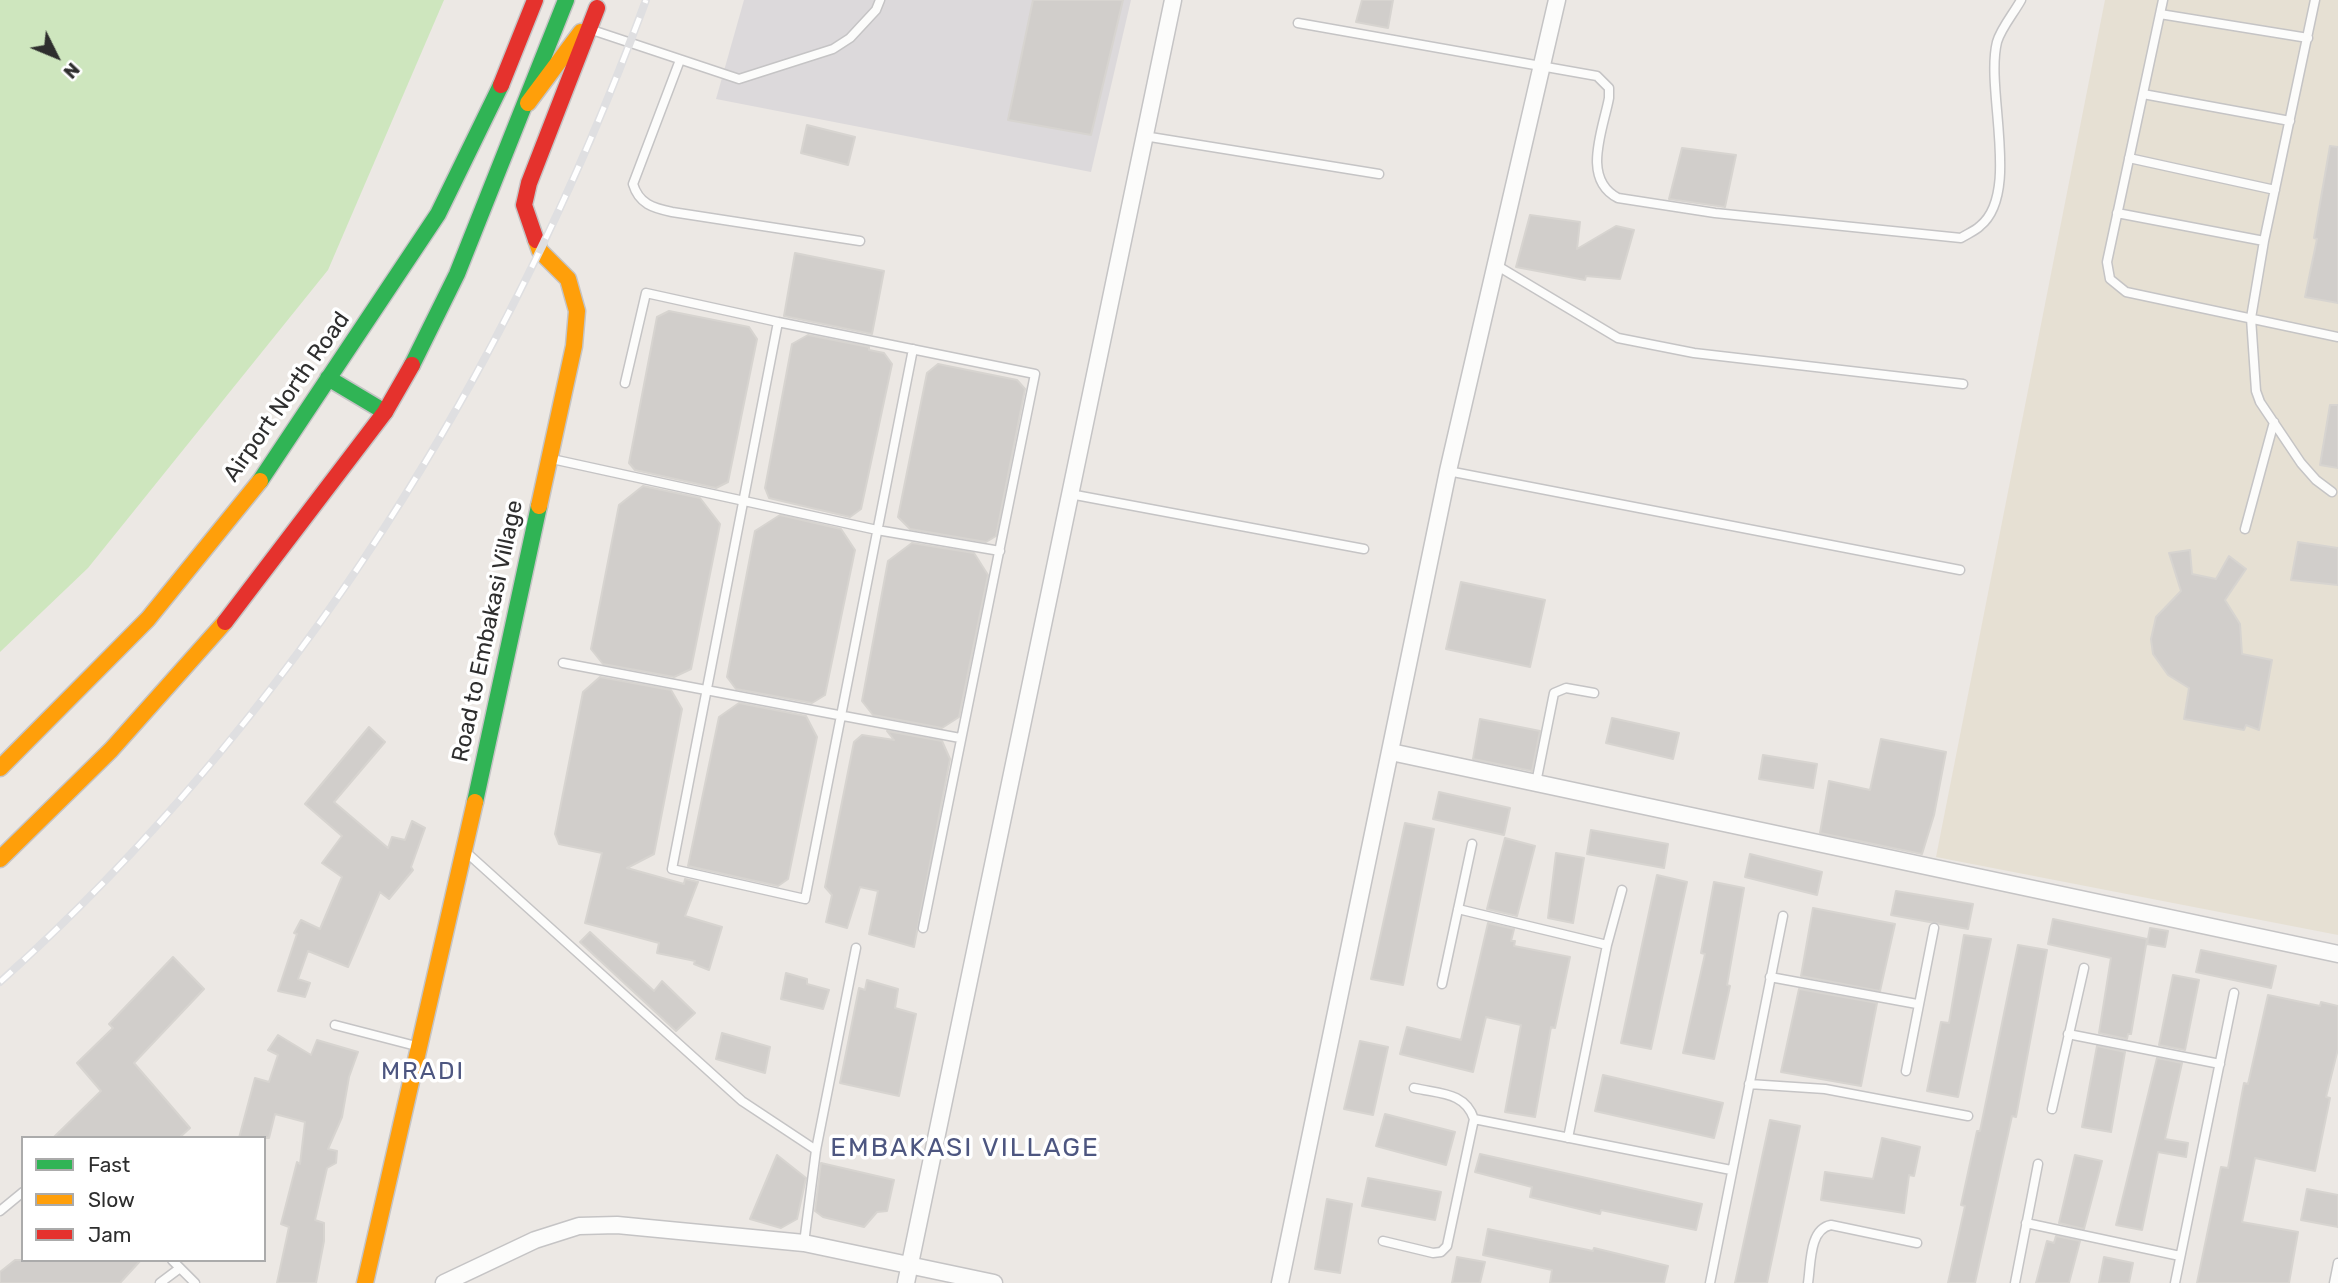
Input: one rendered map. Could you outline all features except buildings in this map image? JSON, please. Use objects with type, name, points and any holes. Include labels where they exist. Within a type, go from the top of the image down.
[{"type":"main road","name":"Airport North Road","points":[[0,768],[81,692],[194,566],[258,482],[438,214],[464,170],[487,121],[535,0]]},
{"type":"main road","points":[[0,859],[111,750],[208,644],[305,521],[385,412],[415,360],[457,274],[566,0]]},
{"type":"main road","points":[[524,109],[599,4]]},
{"type":"main road","name":"Road to Embakasi Village","points":[[365,1283],[464,850],[574,346],[577,311],[568,279],[540,251],[524,205],[529,183],[599,4]]},
{"type":"main road","points":[[328,378],[385,412]]},
{"type":"street","points":[[906,1283],[1172,0]]},
{"type":"street","points":[[1280,1283],[1448,471],[1558,0]]},
{"type":"street","points":[[1391,752],[2338,954]]},
{"type":"street","points":[[444,1283],[535,1240],[579,1226],[650,1227],[804,1243],[994,1283]]},
{"type":"lane","points":[[590,30],[739,79],[834,49],[850,38],[876,10],[880,0]]},
{"type":"lane","points":[[1298,23],[1597,76],[1604,80],[1609,98],[1596,172],[1608,193],[1618,198],[1728,215],[1961,238],[1981,226],[1997,194],[2000,171],[1995,72],[1998,41],[2021,0]]},
{"type":"lane","points":[[2163,0],[2107,262],[2110,279],[2126,292],[2338,337]]},
{"type":"lane","points":[[2315,0],[2264,241],[2251,318],[2256,391],[2301,463],[2316,481],[2332,492]]},
{"type":"lane","points":[[2160,14],[2308,38]]},
{"type":"lane","points":[[680,60],[633,184],[641,200],[653,207],[672,212],[860,241]]},
{"type":"lane","points":[[2143,94],[2290,121]]},
{"type":"lane","points":[[1143,136],[1380,174]]},
{"type":"lane","points":[[2129,158],[2275,190]]},
{"type":"lane","points":[[2117,213],[2264,241]]},
{"type":"lane","points":[[1496,265],[1618,338],[1694,353],[1963,384]]},
{"type":"lane","points":[[625,383],[646,293],[1035,374],[923,929]]},
{"type":"lane","points":[[778,322],[672,869],[805,899],[913,349]]},
{"type":"lane","points":[[2245,529],[2274,422]]},
{"type":"lane","points":[[549,458],[877,530],[1000,551]]},
{"type":"lane","points":[[1448,471],[1960,570]]},
{"type":"lane","points":[[1070,494],[1364,549]]},
{"type":"lane","points":[[563,663],[708,688],[960,738]]},
{"type":"lane","points":[[1536,783],[1554,693],[1566,688],[1594,692]]},
{"type":"lane","points":[[1442,984],[1472,845]]},
{"type":"lane","points":[[464,850],[742,1101],[816,1150]]},
{"type":"lane","points":[[1568,1138],[1607,945],[1622,890]]},
{"type":"lane","points":[[1458,909],[1607,945]]},
{"type":"lane","points":[[1710,1283],[1783,916]]},
{"type":"lane","points":[[1906,1071],[1934,928]]},
{"type":"lane","points":[[804,1243],[816,1150],[856,948]]},
{"type":"lane","points":[[2052,1108],[2084,968]]},
{"type":"lane","points":[[1770,977],[1917,1004]]},
{"type":"lane","points":[[2175,1283],[2234,993]]},
{"type":"lane","points":[[335,1025],[419,1046]]},
{"type":"lane","points":[[2068,1034],[2220,1064]]},
{"type":"lane","points":[[1749,1084],[1825,1089],[1968,1116]]},
{"type":"lane","points":[[1383,1241],[1433,1252],[1441,1252],[1447,1246],[1475,1119],[1470,1107],[1461,1099],[1414,1088]]},
{"type":"lane","points":[[1475,1119],[1731,1170]]},
{"type":"lane","points":[[2015,1283],[2038,1164]]},
{"type":"lane","points":[[0,1211],[21,1194]]},
{"type":"lane","points":[[2026,1223],[2180,1256]]},
{"type":"lane","points":[[1808,1283],[1815,1238],[1819,1229],[1824,1226],[1831,1224],[1917,1243]]},
{"type":"lane","points":[[174,1262],[195,1283]]},
{"type":"lane","points":[[2334,1283],[2338,1263]]},
{"type":"lane","points":[[160,1283],[180,1268]]},
{"type":"shaded area","points":[[744,0],[1131,0],[1091,172],[716,99]]},
{"type":"shaded area","points":[[2105,0],[2338,0],[2338,935],[1936,857]]},
{"type":"green space","points":[[0,0],[444,0],[328,270],[88,568],[0,652]]},
{"type":"railway","points":[[0,982],[107,879],[206,769],[298,652],[383,530],[460,403],[529,272],[591,138],[646,0]]},
{"type":"traffic: fast","points":[[412,365],[457,274],[566,0]]},
{"type":"traffic: fast","points":[[260,481],[438,214],[501,85]]},
{"type":"traffic: fast","points":[[328,378],[385,412]]},
{"type":"traffic: fast","points":[[475,802],[539,506]]},
{"type":"traffic: slow","points":[[528,103],[581,32]]},
{"type":"traffic: slow","points":[[536,240],[540,251],[568,279],[577,311],[574,346],[539,506]]},
{"type":"traffic: slow","points":[[0,768],[148,619],[260,481]]},
{"type":"traffic: slow","points":[[0,859],[111,750],[225,622]]},
{"type":"traffic: slow","points":[[365,1283],[475,802]]},
{"type":"traffic: jam","points":[[501,85],[535,0]]},
{"type":"traffic: jam","points":[[536,240],[524,205],[529,183],[597,8]]},
{"type":"traffic: jam","points":[[225,622],[385,412],[412,365]]},
{"type":"district","name":"MRADI","points":[[423,1072]]},
{"type":"district","name":"EMBAKASI VILLAGE","points":[[965,1148]]}]
